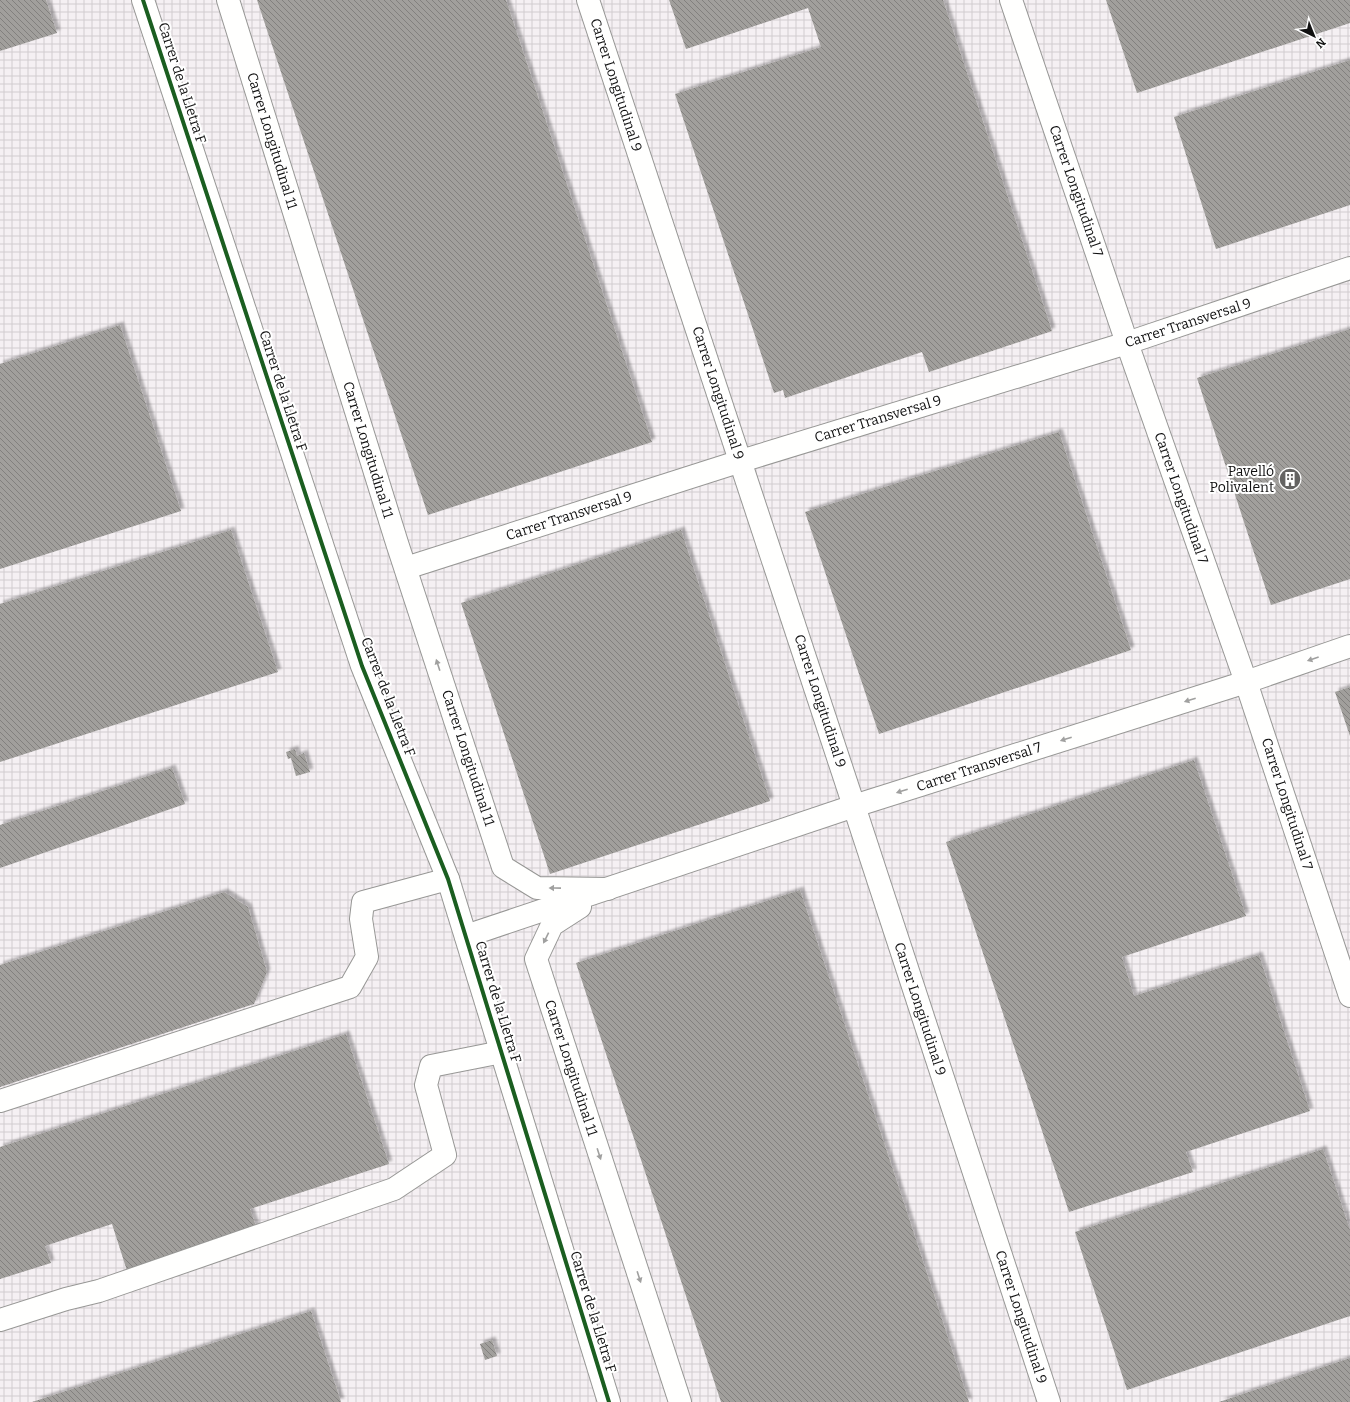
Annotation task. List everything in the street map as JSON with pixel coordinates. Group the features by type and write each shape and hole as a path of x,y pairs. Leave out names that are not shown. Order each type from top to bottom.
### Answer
{"street":[{"name":"Carrer de la Lletra F","path":"143,0 362,666 448,879 609,1402"},
{"name":"Carrer Longitudinal 11","path":"228,0 406,568 503,867 538,888 608,889"},
{"name":"Carrer Longitudinal 9","path":"588,0 1049,1402"},
{"name":"Carrer Longitudinal 7","path":"1010,0 1127,343 1246,682 1350,996"},
{"name":"Carrer Transversal 9","path":"406,568 740,461 1127,343 1350,268"},
{"name":"Carrer Transversal 7","path":"608,889 854,806 1246,682 1350,646"},
{"path":"0,1101 350,987 367,957 361,919 363,902 448,879"},
{"path":"466,936 608,889"},
{"name":"Carrer Longitudinal 11","path":"608,889 552,925 536,959 680,1402"},
{"path":"0,1320 66,1299 99,1291 394,1189 445,1154 426,1085 431,1066 502,1052"}],"shaded area":[{"path":"0,0 1350,0 1350,1402 0,1402"}],"building":[{"path":"0,0 46,0 57,33 0,51"},
{"path":"257,0 506,0 652,442 428,515"},
{"path":"669,0 943,0 1052,331 929,372 922,352 785,398 783,390 774,393 675,94 821,47 808,8 686,49"},
{"path":"1106,0 1350,0 1350,23 1137,93"},
{"path":"1350,60 1350,205 1216,249 1174,117"},
{"path":"120,325 181,511 0,569 0,364"},
{"name":"Pavelló Polivalent","path":"1350,329 1350,579 1271,605 1197,378"},
{"path":"1059,432 1131,650 879,734 805,512"},
{"path":"231,530 278,672 0,762 0,604"},
{"path":"681,530 770,801 550,874 461,603"},
{"path":"1350,687 1350,736 1335,692"},
{"path":"295,749 297,756 304,753 310,772 296,776 291,758 288,759 286,752"},
{"path":"1194,760 1246,916 1122,957 1134,996 1259,955 1310,1111 1186,1152 1193,1172 1069,1212 946,842"},
{"path":"172,768 185,804 0,868 0,825"},
{"path":"800,890 969,1402 721,1402 576,963"},
{"path":"224,892 248,907 267,972 254,1004 0,1087 0,965"},
{"path":"346,1034 389,1164 250,1209 259,1235 129,1277 112,1224 45,1246 51,1263 0,1279 0,1147"},
{"path":"1323,1149 1350,1230 1350,1316 1127,1390 1075,1232"},
{"path":"311,1311 341,1402 32,1402"},
{"path":"492,1340 497,1356 485,1360 480,1344"},
{"path":"1350,1358 1350,1402 1219,1402"}],"cycle path":[{"path":"143,0 362,666 448,879 609,1402"}],"place":[{"name":"Pavelló Polivalent","path":"1290,479"}]}
